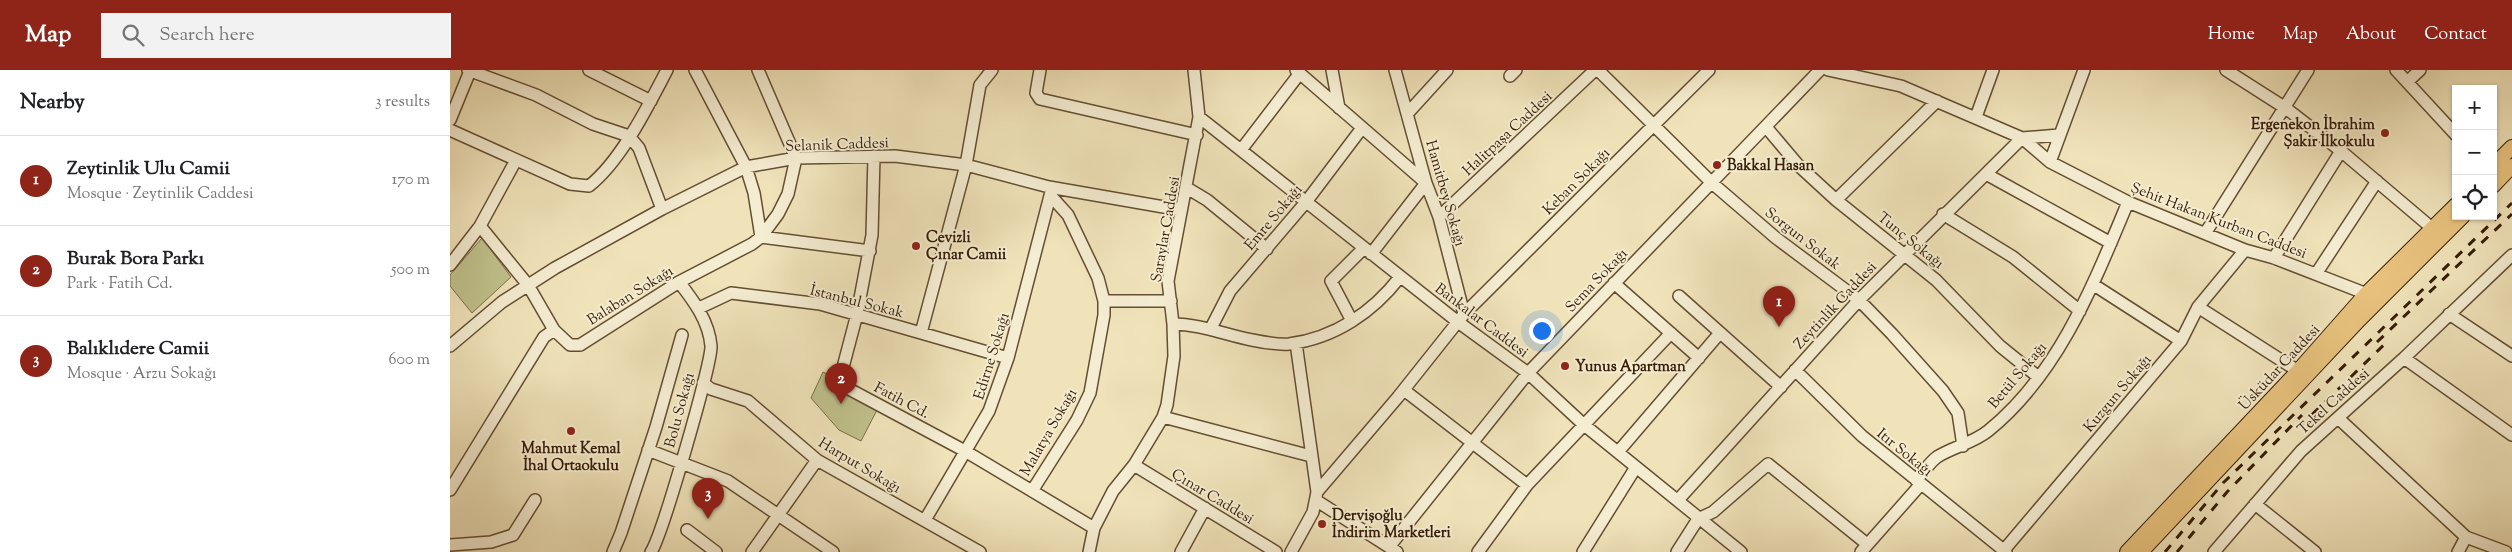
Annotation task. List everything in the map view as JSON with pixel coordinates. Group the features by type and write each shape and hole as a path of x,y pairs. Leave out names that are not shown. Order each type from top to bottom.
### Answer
{"main road":[{"path":"2497,162 2512,147"},
{"path":"2497,179 2512,166"},
{"name":"Üsküdar Caddesi","path":"2127,552 2298,371 2366,294 2452,209"},
{"name":"Üsküdar Caddesi","path":"2141,552 2380,299 2459,220"}],"street":[{"path":"589,70 651,101"},
{"path":"450,130 570,184 589,186 602,176 629,136 651,101 667,70"},
{"path":"695,70 746,167 754,193 761,236 870,251"},
{"path":"758,70 796,158"},
{"path":"921,333 966,165 980,85 992,70"},
{"path":"1040,70 1036,93 1040,99 1197,135"},
{"name":"Saraylar Caddesi","path":"1089,552 1094,528 1112,491 1134,465 1167,405 1174,356 1173,324 1168,281 1197,135 1199,117 1194,70"},
{"path":"1332,70 1339,108"},
{"name":"Hamitbey Sokağı","path":"1395,70 1426,183 1439,217 1461,318"},
{"path":"1408,114 1447,70"},
{"name":"Sorgun Sokak","path":"1596,70 1654,124 1712,183 1776,238 1859,300 1943,391 1958,413 1962,446"},
{"name":"Halitpaşa Caddesi","path":"1439,217 1596,70"},
{"name":"Keban Sokağı","path":"1291,552 1314,512 1317,497 1461,318 1709,70"},
{"name":"Sema Sokağı","path":"1393,550 1472,442 1528,373 1820,70"},
{"path":"1828,70 1901,86 2022,138 2060,135"},
{"path":"1976,117 1992,70"},
{"path":"2050,162 2084,70"},
{"path":"2226,70 2284,107 2341,151 2433,229"},
{"path":"2206,232 2308,70"},
{"path":"2396,70 2452,131"},
{"path":"2407,82 2420,70"},
{"path":"450,120 469,71 536,95 593,124 629,136 639,148 662,209"},
{"path":"1241,150 1298,72 1426,183 1368,251 1331,281 1352,321"},
{"path":"1836,200 1937,101"},
{"name":"Bankalar Caddesi","path":"1199,117 1400,277 1461,318 1528,373 1583,424 1741,552"},
{"name":"Tunç Sokağı","path":"1766,127 1799,166 1836,200 1906,254 1936,280 2000,346 2037,376"},
{"name":"Emre Sokağı","path":"1211,328 1230,292 1306,202 1362,128"},
{"name":"Şehit Hakan Kurban Caddesi","path":"2022,138 2050,162 2128,202 2206,232 2245,250 2274,258 2380,299"},
{"name":"Zeytinlik Caddesi","path":"1678,500 1859,300 1943,214 2022,138"},
{"path":"2274,258 2341,151"},
{"name":"Fatih Cd.","path":"874,156 870,251 857,314 842,371 845,384 849,390 965,451 1094,528"},
{"name":"Selanik Caddesi","path":"450,346 502,302 555,268 662,209 746,167 796,158 895,156 966,165 1051,191 1181,210"},
{"name":"Balaban Sokağı","path":"480,226 528,285 554,330 570,345 580,345 679,282 752,244 761,236 778,214 788,194 796,158"},
{"path":"450,265 480,226 516,160"},
{"path":"1986,174 2111,243"},
{"path":"2316,274 2377,181"},
{"path":"1187,188 1207,200 1267,249"},
{"name":"Malatya Sokağı","path":"1032,491 1076,420 1090,393 1104,315 1104,301 1098,278 1068,215 1051,191"},
{"name":"Edirne Sokağı","path":"924,520 990,411 1008,358 1051,191"},
{"name":"Betül Sokağı","path":"1864,548 1937,458 1987,431 2017,403 2051,361 2094,285 2128,202"},
{"path":"1943,214 2014,257 2080,311"},
{"name":"Tekel Caddesi","path":"2482,282 2501,256 2512,246"},
{"name":"Kuzgun Sokağı","path":"2005,551 2180,341 2198,307 2245,250"},
{"name":"Tekel Caddesi","path":"2214,552 2301,451 2404,358 2512,255"},
{"path":"1173,324 1211,328 1252,340 1287,345 1342,329 1385,296 1400,277"},
{"name":"Bolu Sokağı","path":"651,552 681,461 711,349 699,308 679,282"},
{"path":"1614,283 1699,358"},
{"path":"2094,285 2180,341"},
{"name":"İstanbul Sokak","path":"699,308 731,293 820,304 1008,358"},
{"path":"1679,296 1780,387"},
{"path":"1104,301 1171,301"},
{"path":"2198,307 2298,371"},
{"path":"2449,314 2512,356"},
{"path":"450,490 544,337 554,330"},
{"path":"1478,552 1527,485 1671,333"},
{"path":"1618,452 1719,334"},
{"path":"613,552 621,534 648,450 682,335"},
{"path":"1296,343 1317,497 1393,550"},
{"path":"2404,358 2512,435"},
{"name":"Itır Sokağı","path":"1795,370 1862,436 2005,551"},
{"name":"Harput Sokağı","path":"703,383 711,389 748,402 817,460 980,552"},
{"path":"1404,390 1527,485"},
{"path":"1162,417 1312,456"},
{"path":"2338,418 2466,537 2506,552"},
{"path":"648,450 681,461 728,481 833,552"},
{"path":"752,552 817,460"},
{"path":"1677,552 1698,519 1713,512 1768,464 1864,548"},
{"name":"Çınar Caddesi","path":"1134,465 1276,552"},
{"path":"1583,552 1636,467"},
{"path":"450,545 491,542 513,535 535,500"},
{"path":"2255,504 2315,552"},
{"path":"1181,552 1204,508"},
{"path":"687,530 716,552"},
{"path":"2458,552 2466,537"}],"green space":[{"path":"482,238 511,277 472,313 450,286 450,275"},
{"path":"823,372 838,380 844,392 877,410 861,441 839,430 811,398"}],"railway":[{"path":"2165,552 2223,483 2512,203"},
{"path":"2377,342 2512,214"},
{"path":"2299,427 2389,340"},
{"path":"2177,552 2227,492 2302,415"}],"place":[{"name":"Ergenekon İbrahim Şakir İlkokulu","path":"2385,133"},
{"name":"Bakkal Hasan","path":"1717,165"},
{"name":"Cevizli Çınar Camii","path":"916,246"},
{"name":"Zeytinlik Ulu Camii","path":"1779,327"},
{"name":"Yunus Apartman","path":"1565,366"},
{"name":"Burak Bora Parkı","path":"841,404"},
{"name":"Mahmut Kemal İhal Ortaokulu","path":"571,431"},
{"name":"Balıklıdere Camii","path":"708,519"},
{"name":"Dervişoğlu İndirim Marketleri","path":"1322,524"}]}
